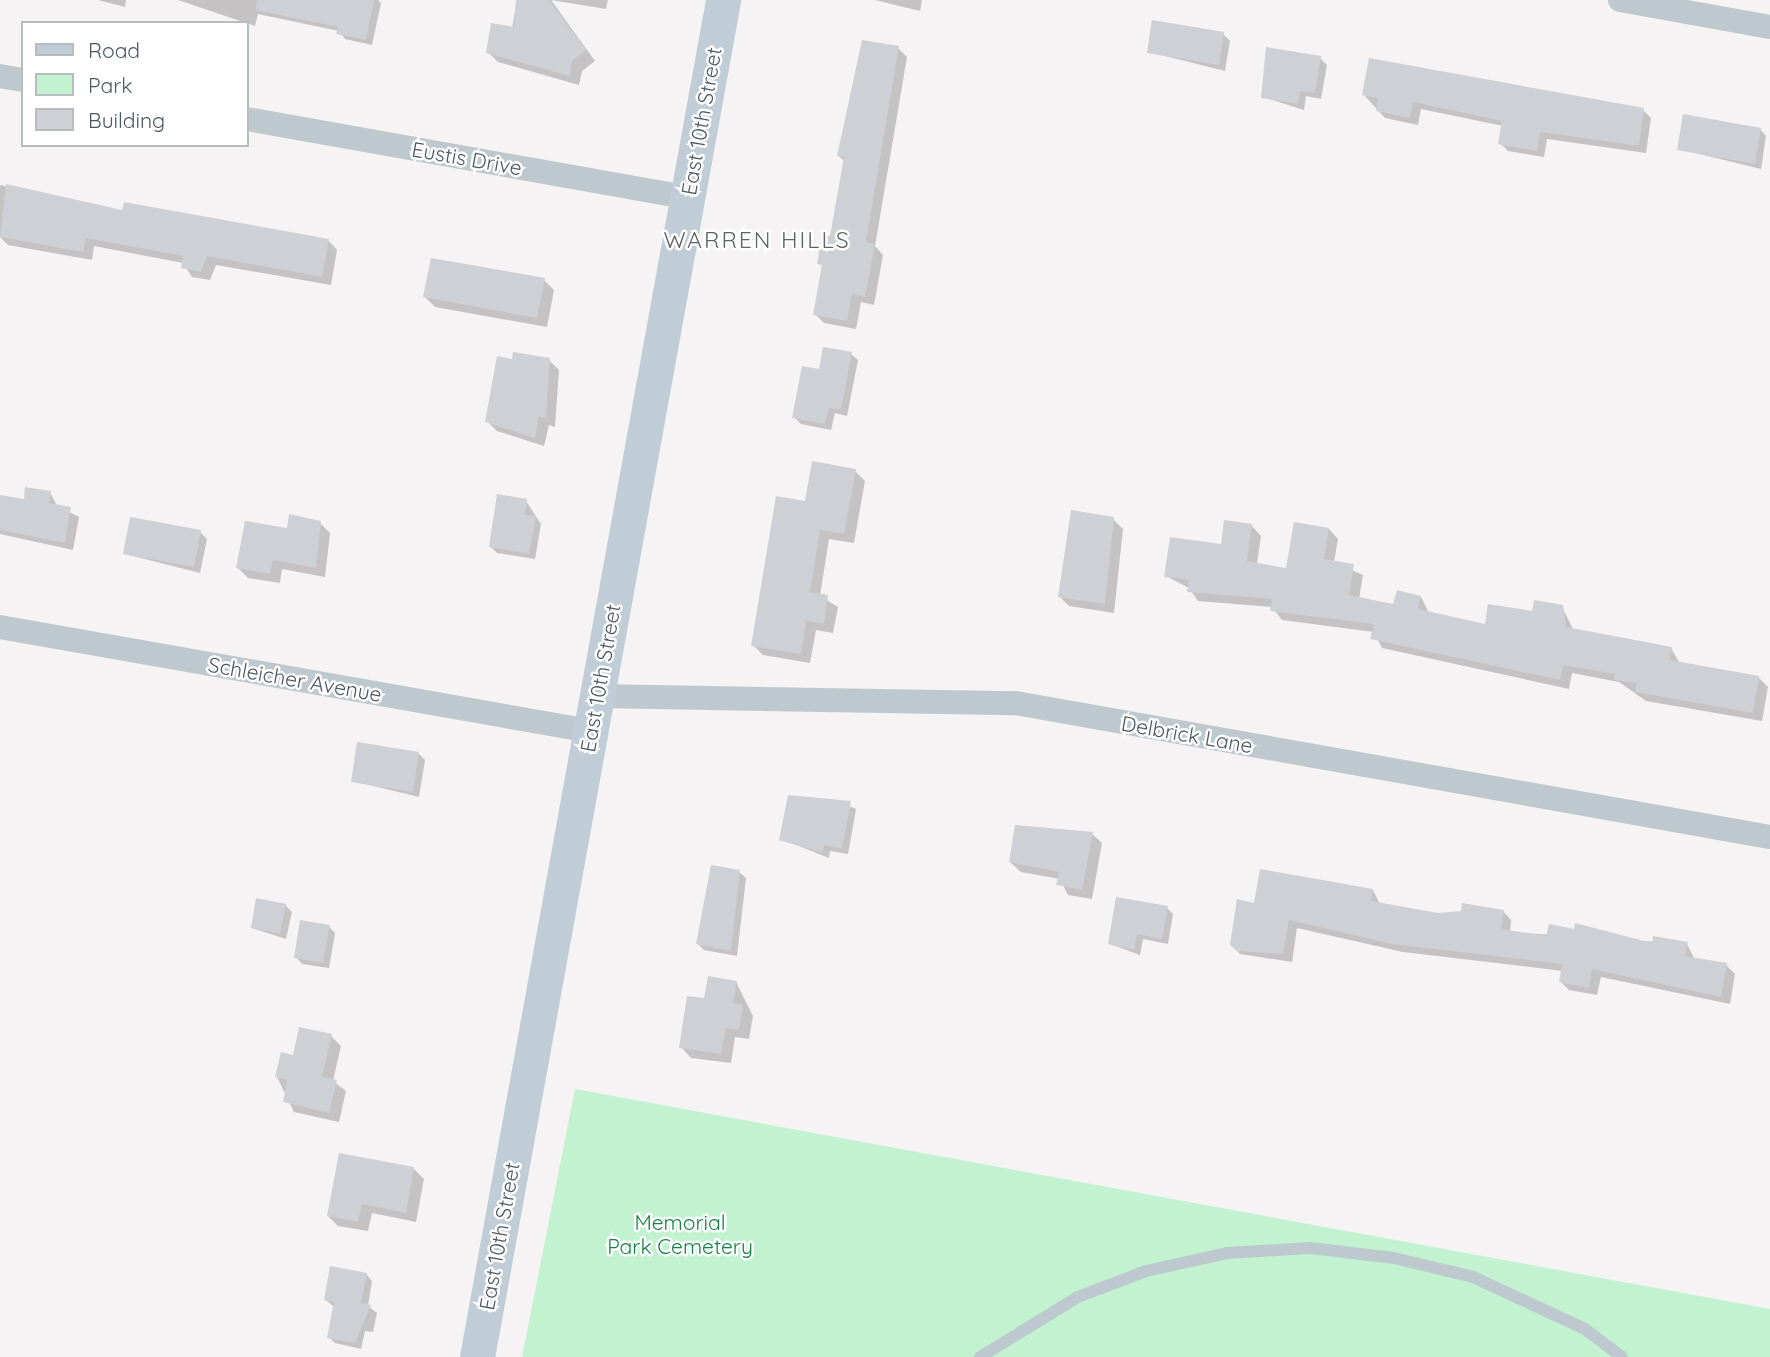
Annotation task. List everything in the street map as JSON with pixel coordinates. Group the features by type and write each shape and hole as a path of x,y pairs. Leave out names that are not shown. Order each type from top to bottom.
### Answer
{"main road":[{"name":"East 10th Street","path":"477,1357 723,0"}],"street":[{"path":"1620,0 1770,27"},
{"path":"0,76 21,80"},
{"name":"Eustis Drive","path":"248,119 687,197"},
{"name":"Schleicher Avenue","path":"0,627 590,731"},
{"name":"Delbrick Lane","path":"597,696 1016,703 1770,837"}],"lane":[{"path":"980,1357 1078,1297 1146,1271 1227,1253 1310,1248 1394,1258 1473,1278 1585,1329 1622,1357"}],"green space":[{"name":"Memorial Park Cemetery","path":"575,1089 1770,1309 1770,1357 522,1357"}],"building":[{"path":"257,0 374,0 366,40 336,34 338,27 256,10"},
{"path":"516,0 549,0 586,50 572,61 570,76 486,53 491,23 514,27"},
{"path":"1152,20 1224,32 1219,65 1147,53"},
{"path":"862,40 899,46 866,242 875,244 865,297 852,294 847,321 813,315 822,265 817,264 822,235 830,236 844,157 837,156"},
{"path":"1266,47 1321,56 1315,93 1300,91 1298,104 1261,98"},
{"path":"1369,58 1644,108 1639,146 1540,132 1537,151 1498,144 1502,121 1413,102 1410,118 1376,111 1378,98 1362,95"},
{"path":"1683,114 1761,128 1755,164 1677,150"},
{"path":"6,184 122,210 124,202 329,239 322,277 207,256 201,272 181,268 183,256 86,238 83,252 0,237"},
{"path":"431,258 545,278 537,318 423,297"},
{"path":"823,347 852,352 841,410 829,408 825,424 792,418 802,366 819,369"},
{"path":"513,352 550,358 546,418 539,416 535,438 485,422 497,356 512,359"},
{"path":"812,461 856,469 844,534 820,530 810,592 828,595 824,624 806,621 801,654 751,646 776,496 805,501"},
{"path":"25,487 51,491 49,503 71,507 65,543 0,530 0,495 24,499"},
{"path":"497,494 527,499 525,515 536,516 529,554 489,547"},
{"path":"1071,510 1114,517 1105,604 1058,597"},
{"path":"289,514 321,521 316,568 273,560 270,574 236,568 245,521 287,528"},
{"path":"130,517 201,530 194,567 123,554"},
{"path":"1224,520 1252,524 1247,561 1286,568 1294,522 1329,528 1324,559 1354,564 1349,595 1393,604 1397,590 1421,596 1418,609 1485,624 1488,604 1532,611 1534,600 1563,605 1566,627 1672,647 1670,660 1759,676 1753,713 1635,692 1637,683 1614,680 1615,674 1563,665 1560,680 1370,639 1374,624 1270,611 1272,599 1187,592 1189,580 1164,577 1170,537 1221,544"},
{"path":"357,742 419,752 413,792 351,782"},
{"path":"788,795 851,801 842,849 824,845 823,853 779,840"},
{"path":"1015,825 1093,832 1082,890 1056,885 1059,872 1009,862"},
{"path":"711,865 740,870 731,951 696,944"},
{"path":"1260,869 1373,889 1371,901 1438,913 1461,911 1462,903 1504,910 1501,929 1546,936 1549,924 1574,929 1575,923 1652,943 1653,936 1688,942 1685,956 1727,963 1721,997 1592,969 1589,988 1559,982 1562,964 1392,944 1289,920 1283,954 1237,951 1230,945 1237,899 1254,903"},
{"path":"1116,897 1168,906 1162,939 1137,934 1134,950 1108,944"},
{"path":"256,898 286,904 280,934 251,928"},
{"path":"300,920 330,925 323,963 294,958"},
{"path":"708,976 737,981 733,1003 743,1005 739,1030 726,1028 721,1054 679,1048 687,996 704,998"},
{"path":"299,1027 332,1034 322,1077 337,1080 329,1113 283,1102 287,1080 275,1077 281,1052 293,1055"},
{"path":"339,1153 414,1167 406,1213 362,1204 358,1222 327,1216"},
{"path":"330,1266 367,1273 361,1303 371,1305 355,1343 327,1338 334,1302 324,1300"}],"district":[{"name":"WARREN HILLS","path":"757,240"}]}
